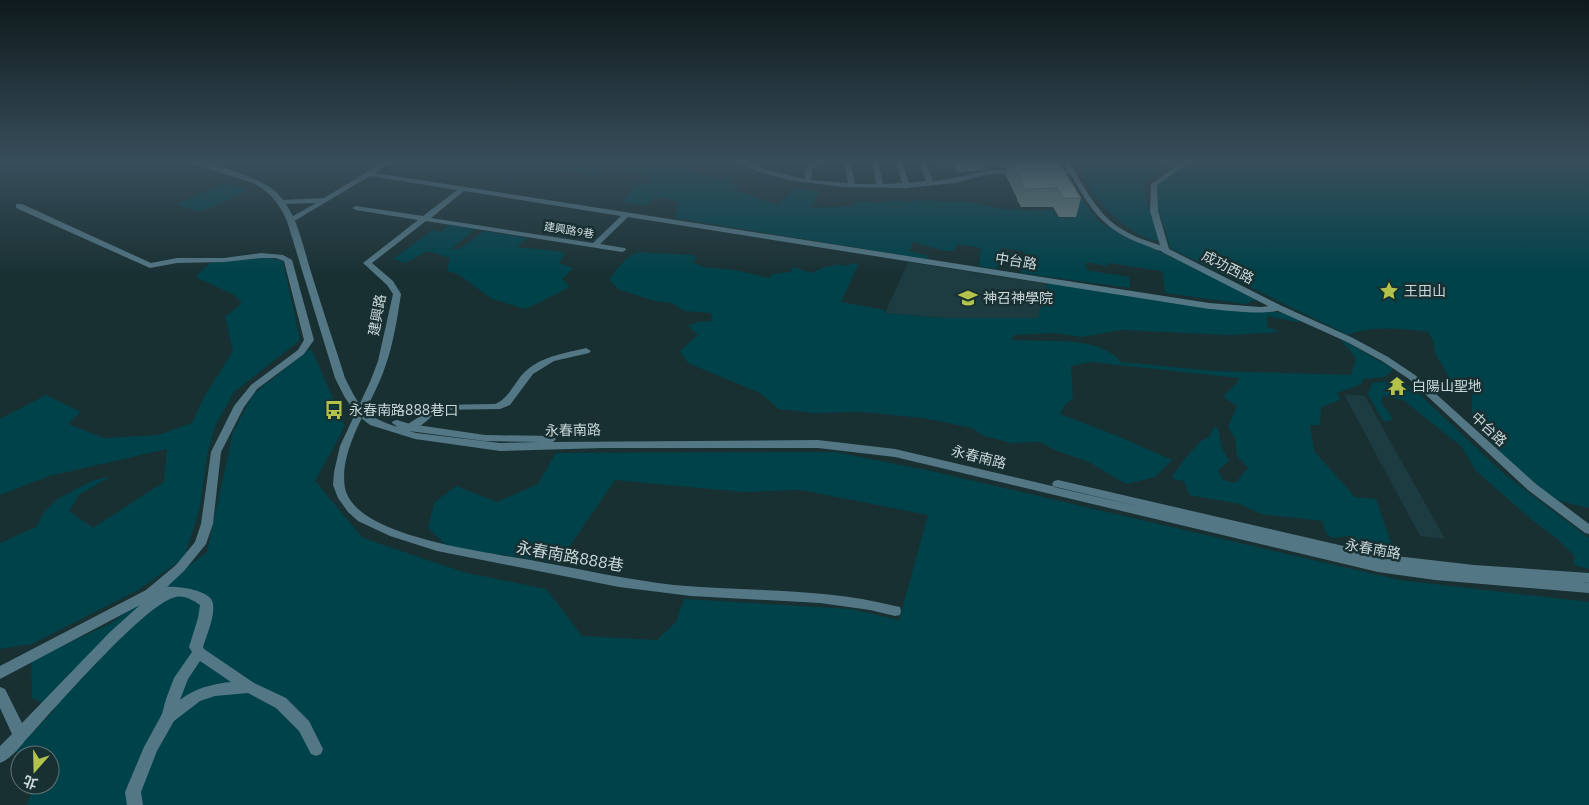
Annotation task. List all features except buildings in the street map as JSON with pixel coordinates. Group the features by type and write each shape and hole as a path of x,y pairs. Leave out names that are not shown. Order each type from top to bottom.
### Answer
{"street":[{"name":"永春南路","path":"279,199 291,221 340,378 348,396 360,412 374,424 415,436 500,447 818,442"},
{"name":"建興路","path":"360,412 376,381 397,294 390,283 367,263 450,199"},
{"name":"中台路","path":"523,199 1209,306 1260,310 1279,308 1306,318 1370,350 1412,377 1532,487 1589,530"},
{"name":"成功西路","path":"1089,199 1110,225 1165,250 1279,308"},
{"path":"1154,199 1154,211 1165,250"},
{"path":"282,202 327,200"},
{"path":"291,221 327,200"},
{"path":"0,673 150,594 180,568 200,544 207,524 216,452 239,406 254,387 307,345 309,340 288,260 278,256 242,257 226,260 162,262 150,266 19,206"},
{"name":"建興路9巷","path":"356,208 622,250"},
{"path":"594,246 626,215"},
{"path":"408,427 426,417 434,407 496,407 506,403 530,372 551,360 586,351"},
{"name":"永春南路","path":"360,412 408,427 485,438 818,442 896,450 1300,546 1378,567 1435,575 1589,588"},
{"name":"永春南路888巷","path":"360,412 339,467 339,487 347,505 357,515 374,525 426,543 506,561 624,582 690,591 801,597 870,604 895,611"},
{"name":"永春南路","path":"1300,546 1378,559 1474,570 1589,578"},
{"path":"150,594 174,591 196,594 207,602 206,618 196,647 199,654 249,687 281,703 304,726 316,749"},
{"path":"0,756 115,636 148,606 174,591"},
{"path":"135,805 133,792 151,746 169,716 172,701 186,668 199,654"},
{"path":"169,716 196,696 215,690 249,687"},
{"path":"0,693 20,736"}],"shaded area":[{"path":"189,199 230,199 199,212 176,204"},
{"path":"625,199 653,199 645,206 623,202"},
{"path":"668,199 760,199 778,205 784,199 816,199 811,208 854,206 856,201 881,203 881,201 910,202 911,200 971,202 1003,209 1021,209 1023,211 1053,210 1059,218 1076,217 1067,199 1082,200 1099,222 1257,299 1246,304 1165,293 1162,271 1109,263 1106,266 1086,262 1086,270 1129,277 1130,288 1021,273 1025,251 1001,248 997,269 979,266 981,248 958,244 954,251 945,251 913,242 909,251 929,256 926,259 675,218 677,207 680,203"},
{"path":"1098,199 1147,199 1149,210 1158,224 1158,241 1140,235 1105,207"},
{"path":"1153,199 1589,199 1589,508 1556,500 1500,454 1472,413 1472,395 1482,386 1451,381 1435,353 1433,341 1428,332 1377,329 1348,335 1170,248 1165,228"},
{"path":"449,225 475,229 451,249 459,249 484,231 527,238 517,247 565,253 559,263 573,268 562,279 570,287 526,309 492,299 458,274 447,271 450,258 428,251 405,263 393,259 433,230 442,232"},
{"path":"638,252 693,255 697,258 692,262 703,267 734,270 769,278 772,274 790,272 793,267 812,273 822,268 854,263 858,265 841,302 884,310 885,313 943,318 1038,318 1048,282 1211,307 1287,313 1304,321 1297,322 1267,316 1267,327 1280,332 1229,335 1121,330 1083,337 1055,333 1014,335 1011,340 1085,344 1111,353 1121,362 1215,371 1351,375 1356,358 1339,338 1392,368 1391,372 1384,377 1363,379 1361,384 1337,393 1340,400 1321,407 1320,425 1310,425 1314,451 1355,497 1376,499 1393,549 1378,550 1355,546 1348,536 1332,538 1326,533 1322,521 1261,514 1240,504 1189,495 1184,481 1172,479 1188,455 1201,441 1209,437 1214,427 1218,428 1222,448 1229,461 1218,470 1223,480 1235,483 1248,468 1237,456 1235,438 1228,427 1237,406 1226,399 1224,395 1237,383 1239,378 1090,362 1071,366 1073,398 1065,405 1060,414 1172,460 1155,477 1126,484 1089,462 1057,451 1040,442 1011,443 984,436 972,428 923,418 862,412 812,413 779,409 760,393 688,363 680,351 698,335 688,326 698,322 713,321 711,313 685,311 672,303 655,301 620,290 609,280 629,257"},
{"path":"268,257 283,261 300,340 234,392 215,426 207,456 200,507 184,558 138,590 32,644 0,649 0,543 36,527 44,512 59,498 92,481 111,476 79,495 69,511 93,528 164,482 167,449 49,476 0,495 0,419 46,395 81,412 68,424 104,438 158,435 192,423 204,397 233,351 225,317 242,303 233,294 195,277 210,263"},
{"name":"神召神學院","path":"908,262 1047,284 1038,318 943,318 885,313"},
{"path":"311,348 345,426 315,481 363,538 463,572 546,589 582,636 657,640 676,622 684,599 851,609 899,620 928,515 801,490 743,492 615,480 558,563 448,547 428,528 434,503 456,486 497,502 538,484 556,453 835,452 931,471 1399,580 1589,602 1589,805 26,805 31,795 60,795 60,745 21,745 55,709 32,698 31,660 110,624 207,552 233,432 253,394"},
{"path":"1392,381 1405,385 1417,392 1504,474 1589,538 1589,569 1574,565 1574,555 1476,471 1462,447 1403,400 1383,395 1381,402 1393,419 1384,422 1368,395 1372,383"},
{"path":"1344,394 1365,396 1445,539 1420,536"}],"place":[{"name":"王田山","path":"1389,291"},
{"name":"神召神學院","path":"968,298"},
{"name":"白陽山聖地","path":"1397,386"},
{"name":"永春南路888巷口","path":"334,410"}]}
